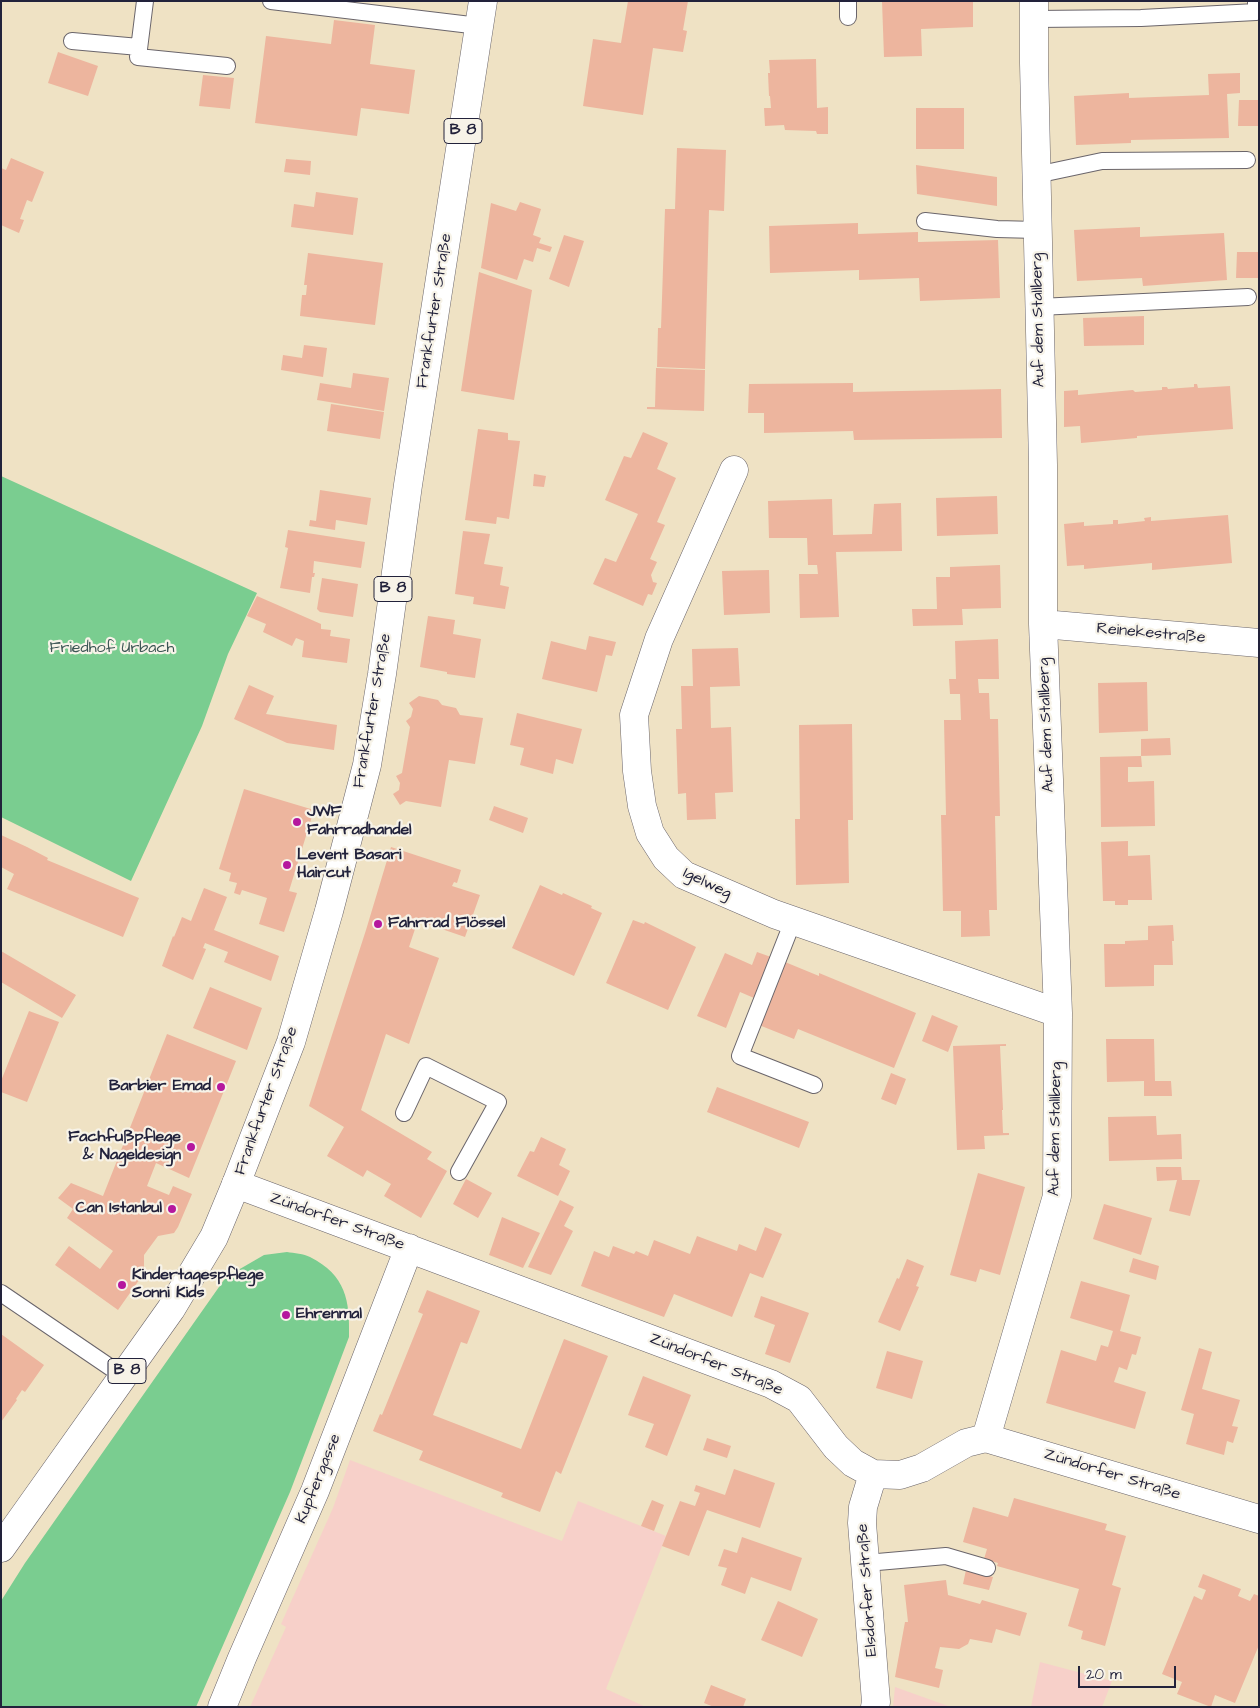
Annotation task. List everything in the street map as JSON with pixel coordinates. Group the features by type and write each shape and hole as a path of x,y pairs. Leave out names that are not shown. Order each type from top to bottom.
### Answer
{"street":[{"name":"Auf dem Stallberg","path":"986,1438 1057,1196 1058,1013 1043,624 1043,465 1034,10"},
{"name":"Frankfurter Straße","path":"1,1548 181,1294 214,1237 290,1042 329,911 366,765 382,674 408,485 481,14"},
{"name":"Igelweg","path":"734,470 659,639 634,715 642,806 650,833 666,858 684,875 793,921 1058,1013"},
{"name":"Reinekestraße","path":"1043,624 1259,643"},
{"name":"Zündorfer Straße","path":"236,1184 771,1384 799,1399 836,1447 853,1463 874,1474 900,1475 922,1468 966,1443 986,1438 1259,1519"},
{"name":"Kupfergasse","path":"222,1707 315,1491 409,1248"},
{"name":"Elsdorfer Straße","path":"874,1474 863,1508 862,1523 875,1707"}],"lane":[{"path":"145,1 138,57 228,66"},
{"path":"271,1 481,14"},
{"path":"1034,10 1141,18 1256,12 1256,1"},
{"path":"72,41 139,47"},
{"path":"1036,175 1102,161 1248,160"},
{"path":"924,221 997,229 1038,230"},
{"path":"1039,307 1248,297"},
{"path":"793,921 740,1056 814,1085"},
{"path":"404,1113 426,1066 498,1102 459,1172"},
{"path":"1,1293 123,1376"},
{"path":"866,1563 946,1556 987,1568"}],"shaded area":[{"path":"350,1460 562,1541 578,1501 666,1536 606,1689 646,1707 250,1707 286,1627 281,1624 333,1508"},
{"path":"1040,1662 1112,1681 1102,1707 1031,1707"},
{"path":"895,1687 951,1707 893,1707"}],"green space":[{"name":"Friedhof Urbach","path":"1,476 257,593 228,654 202,726 131,881 1,817"},
{"path":"287,1252 310,1257 322,1264 338,1281 347,1301 349,1337 290,1492 196,1707 1,1707 1,1601 25,1563 226,1277 264,1255"}],"building":[{"path":"628,1 688,1 683,30 687,31 683,52 653,48 643,115 583,106 593,39 621,43"},
{"path":"882,1 973,1 973,27 921,29 922,56 884,57"},
{"path":"334,20 375,25 370,64 415,70 409,114 361,108 357,136 255,123 266,36 331,44"},
{"path":"58,52 98,66 88,96 48,83"},
{"path":"816,59 817,108 828,107 828,134 817,134 816,131 785,130 784,125 765,126 764,108 771,108 768,73 770,73 769,60"},
{"path":"1240,73 1240,93 1227,94 1229,138 1131,140 1131,143 1076,145 1074,96 1129,93 1129,98 1209,95 1208,74"},
{"path":"203,75 234,78 230,109 199,106"},
{"path":"1239,100 1259,100 1259,126 1238,126"},
{"path":"916,108 964,108 964,149 916,149"},
{"path":"677,148 726,150 724,211 709,210 705,369 657,367 658,328 661,328 665,209 675,209"},
{"path":"11,158 44,172 32,202 27,200 20,219 24,220 19,233 1,225 1,168 6,170"},
{"path":"286,159 311,161 310,175 284,172"},
{"path":"916,165 997,177 997,206 917,194"},
{"path":"316,192 358,198 353,235 291,227 294,204 314,207"},
{"path":"520,202 541,209 533,235 541,238 539,243 552,247 550,252 537,248 533,262 524,259 517,280 481,268 491,203 516,211"},
{"path":"858,223 858,234 918,232 918,242 998,240 1000,298 920,301 919,278 859,280 859,270 770,273 769,226"},
{"path":"1140,227 1140,237 1224,233 1227,280 1143,286 1142,278 1077,281 1074,230"},
{"path":"564,235 584,241 569,287 549,279"},
{"path":"1237,252 1259,252 1259,278 1236,278"},
{"path":"308,253 383,263 375,325 300,316 302,295 306,295 307,285 304,285"},
{"path":"479,272 532,290 514,400 461,391"},
{"path":"1144,316 1144,345 1084,346 1083,318"},
{"path":"304,345 327,348 323,377 281,370 283,355 302,358"},
{"path":"656,368 705,370 704,411 647,409 647,407 655,407"},
{"path":"353,373 389,378 384,411 317,400 320,383 351,388"},
{"path":"853,383 853,392 1001,389 1002,438 854,440 853,431 764,433 764,413 748,413 749,384"},
{"path":"1194,384 1197,384 1198,388 1230,386 1233,429 1137,436 1137,438 1081,443 1080,426 1064,427 1064,391 1078,390 1078,395 1133,390 1135,392 1162,390 1162,387 1167,387 1168,389 1194,387"},
{"path":"331,404 384,412 380,439 327,431"},
{"path":"478,429 508,433 508,440 520,441 509,519 497,517 496,524 465,520"},
{"path":"643,432 668,443 657,469 676,478 657,522 665,525 650,559 657,562 651,575 653,582 657,583 652,595 648,594 643,606 593,584 605,558 616,562 638,514 605,500 624,456 631,458"},
{"path":"534,474 546,476 544,487 533,486"},
{"path":"320,490 371,498 367,525 336,520 335,530 309,526 310,520 316,521"},
{"path":"997,496 998,534 937,536 936,498"},
{"path":"832,499 833,535 872,534 874,504 901,503 902,551 836,552 839,617 800,618 799,574 818,574 817,565 808,565 807,538 769,538 768,501"},
{"path":"1228,515 1232,563 1152,570 1152,563 1084,569 1084,565 1067,566 1064,524 1084,522 1084,526 1113,524 1113,520 1118,520 1118,524 1145,521 1144,518 1151,517 1151,521"},
{"path":"288,530 365,542 361,568 314,561 313,573 315,573 314,577 312,577 310,593 280,588 288,548 285,547"},
{"path":"463,531 490,534 484,564 503,567 500,585 509,587 505,609 473,604 474,597 455,594"},
{"path":"1000,565 1001,608 962,609 963,625 913,626 912,609 937,609 936,577 950,577 950,567"},
{"path":"769,570 770,613 724,615 722,571"},
{"path":"322,578 358,584 353,617 320,612 317,609"},
{"path":"257,596 321,624 321,629 331,630 330,636 350,639 347,663 302,657 304,641 296,638 292,646 263,632 266,624 247,616"},
{"path":"428,616 455,620 453,634 481,639 475,678 447,674 447,672 420,667"},
{"path":"589,636 616,642 612,656 606,655 597,692 542,679 551,641 586,650"},
{"path":"998,639 999,679 978,679 979,693 989,693 990,719 998,719 1000,816 995,816 997,910 989,910 990,936 961,937 961,911 943,911 941,815 946,815 944,720 961,720 960,694 950,694 949,679 956,679 955,641"},
{"path":"738,648 740,686 710,687 711,728 731,727 733,792 715,793 716,819 687,820 686,793 678,794 676,729 682,729 681,686 693,686 692,649"},
{"path":"1147,682 1148,731 1099,733 1098,683"},
{"path":"249,685 274,696 266,714 337,725 334,750 287,743 234,719"},
{"path":"419,696 438,700 442,705 456,708 460,715 483,718 475,764 449,760 441,807 406,801 400,805 393,794 399,790 400,783 396,776 402,773 410,727 406,721 411,717 413,709 409,703"},
{"path":"517,713 582,729 573,764 556,759 553,774 520,765 524,748 510,745"},
{"path":"852,724 853,820 848,820 849,883 796,885 795,819 800,819 799,725"},
{"path":"1170,738 1171,755 1141,756 1141,739"},
{"path":"1141,756 1142,767 1128,767 1128,782 1154,781 1155,826 1101,827 1100,757"},
{"path":"244,789 314,810 289,891 297,893 284,932 259,924 267,898 242,890 240,895 234,893 237,883 229,881 231,873 219,869"},
{"path":"494,806 528,818 523,833 489,820"},
{"path":"1,835 48,858 47,860 139,898 123,937 7,889 14,874 1,867"},
{"path":"1128,841 1128,856 1150,855 1152,900 1128,900 1128,905 1115,905 1115,901 1103,901 1101,842"},
{"path":"391,847 461,870 457,883 454,882 452,886 480,895 465,937 404,916 402,921 416,926 409,947 439,958 409,1044 386,1034 361,1110 432,1152 427,1159 447,1171 421,1218 384,1196 391,1184 367,1170 363,1177 327,1156 344,1127 309,1106"},
{"path":"540,885 592,906 591,908 602,913 574,976 512,948"},
{"path":"204,888 227,897 214,930 279,956 271,981 224,962 228,952 205,943 203,948 206,949 193,980 162,966 182,917 191,921"},
{"path":"633,920 644,924 645,922 696,947 668,1010 606,983"},
{"path":"1173,925 1173,965 1154,965 1154,986 1105,987 1104,944 1125,944 1125,941 1148,940 1148,926"},
{"path":"1,951 76,995 62,1018 1,982"},
{"path":"757,952 771,957 754,998 740,992 726,1028 697,1016 725,953 752,965"},
{"path":"785,962 819,976 819,973 916,1013 894,1068 798,1029 794,1039 759,1025"},
{"path":"210,987 262,1008 247,1050 193,1028"},
{"path":"29,1011 59,1022 27,1102 1,1092 1,1081"},
{"path":"932,1015 958,1026 948,1052 922,1041"},
{"path":"167,1034 236,1061 189,1178 156,1163 147,1186 169,1195 173,1186 192,1194 174,1233 158,1236 144,1255 144,1273 118,1310 55,1265 69,1246 100,1269 113,1251 67,1218 73,1209 58,1198 71,1183 103,1196"},
{"path":"1106,1039 1154,1039 1155,1081 1171,1081 1172,1096 1144,1096 1144,1081 1107,1082"},
{"path":"1006,1044 1006,1046 1000,1046 1002,1110 1003,1133 1009,1133 1009,1135 984,1136 985,1149 957,1150 953,1046"},
{"path":"891,1073 906,1079 896,1105 881,1099"},
{"path":"717,1087 809,1122 799,1148 707,1112"},
{"path":"1156,1116 1157,1135 1181,1134 1182,1159 1109,1161 1108,1117"},
{"path":"541,1137 566,1149 559,1165 570,1171 558,1196 517,1176 530,1151 534,1152"},
{"path":"1156,1167 1181,1167 1182,1180 1200,1180 1190,1216 1169,1211 1177,1180 1157,1181"},
{"path":"978,1173 1025,1187 1000,1275 980,1269 976,1282 950,1275"},
{"path":"466,1179 492,1193 478,1218 453,1204"},
{"path":"560,1200 574,1207 564,1226 573,1231 551,1275 528,1267"},
{"path":"1104,1204 1152,1218 1141,1255 1093,1239"},
{"path":"502,1217 540,1233 523,1268 489,1255"},
{"path":"765,1227 782,1234 763,1278 750,1273 732,1317 674,1294 664,1317 581,1286 594,1251 609,1257 613,1246 634,1254 636,1251 648,1256 654,1240 690,1254 697,1236 737,1251 739,1244 756,1251"},
{"path":"1133,1258 1159,1266 1156,1280 1129,1272"},
{"path":"907,1259 924,1266 916,1286 919,1287 900,1331 878,1322"},
{"path":"1081,1281 1130,1295 1120,1331 1141,1337 1136,1355 1132,1354 1127,1370 1119,1367 1114,1382 1146,1392 1135,1429 1046,1403 1061,1350 1096,1361 1101,1345 1108,1347 1113,1331 1070,1318"},
{"path":"427,1290 480,1311 467,1344 461,1342 433,1415 521,1449 564,1339 608,1356 561,1474 556,1471 540,1512 501,1497 503,1493 419,1460 423,1451 373,1431 380,1414 382,1415 423,1314 418,1312"},
{"path":"761,1296 809,1313 790,1363 765,1354 775,1325 754,1317"},
{"path":"1,1334 44,1365 25,1392 22,1390 1,1422"},
{"path":"1199,1348 1212,1352 1202,1389 1240,1400 1232,1426 1238,1427 1233,1443 1227,1441 1224,1455 1186,1444 1194,1414 1181,1410"},
{"path":"887,1351 923,1361 912,1399 876,1388"},
{"path":"643,1376 691,1395 667,1456 645,1447 654,1424 628,1415"},
{"path":"707,1438 731,1446 727,1458 703,1450"},
{"path":"734,1469 775,1483 760,1528 707,1510 689,1556 662,1546 680,1501 695,1506 700,1493 694,1491 696,1485 725,1495"},
{"path":"1014,1498 1107,1524 1105,1530 1126,1536 1112,1585 1121,1588 1105,1646 1081,1639 1083,1631 1068,1626 1079,1589 997,1566 998,1563 984,1559 987,1549 963,1542 973,1507 1008,1517"},
{"path":"652,1500 664,1505 654,1531 641,1526"},
{"path":"742,1537 802,1558 791,1591 751,1577 745,1594 721,1585 727,1568 718,1566 724,1549 737,1553"},
{"path":"966,1570 993,1577 989,1590 963,1584"},
{"path":"1203,1574 1241,1589 1238,1596 1250,1601 1254,1594 1259,1596 1259,1645 1235,1703 1215,1695 1211,1707 1177,1694 1182,1682 1162,1674 1194,1596 1202,1600 1206,1590 1198,1587"},
{"path":"946,1580 948,1595 980,1604 982,1600 1027,1613 1020,1636 996,1629 992,1643 970,1639 968,1644 959,1649 940,1647 935,1668 943,1670 939,1688 895,1677 905,1622 908,1622 904,1585"},
{"path":"778,1601 818,1619 802,1657 761,1640"},
{"path":"711,1685 746,1699 743,1707 714,1707 704,1703"}],"place":[{"name":"JWF Fahrradhandel","path":"297,822"},
{"name":"Levent Basari Haircut","path":"287,865"},
{"name":"Fahrrad Flössel","path":"378,924"},
{"name":"Barbier Emad","path":"221,1087"},
{"name":"Fachfußpflege & Nageldesign","path":"191,1147"},
{"name":"Can Istanbul","path":"172,1209"},
{"name":"Kindertagespflege Sonni Kids","path":"122,1285"},
{"name":"Ehrenmal","path":"286,1315"}]}
